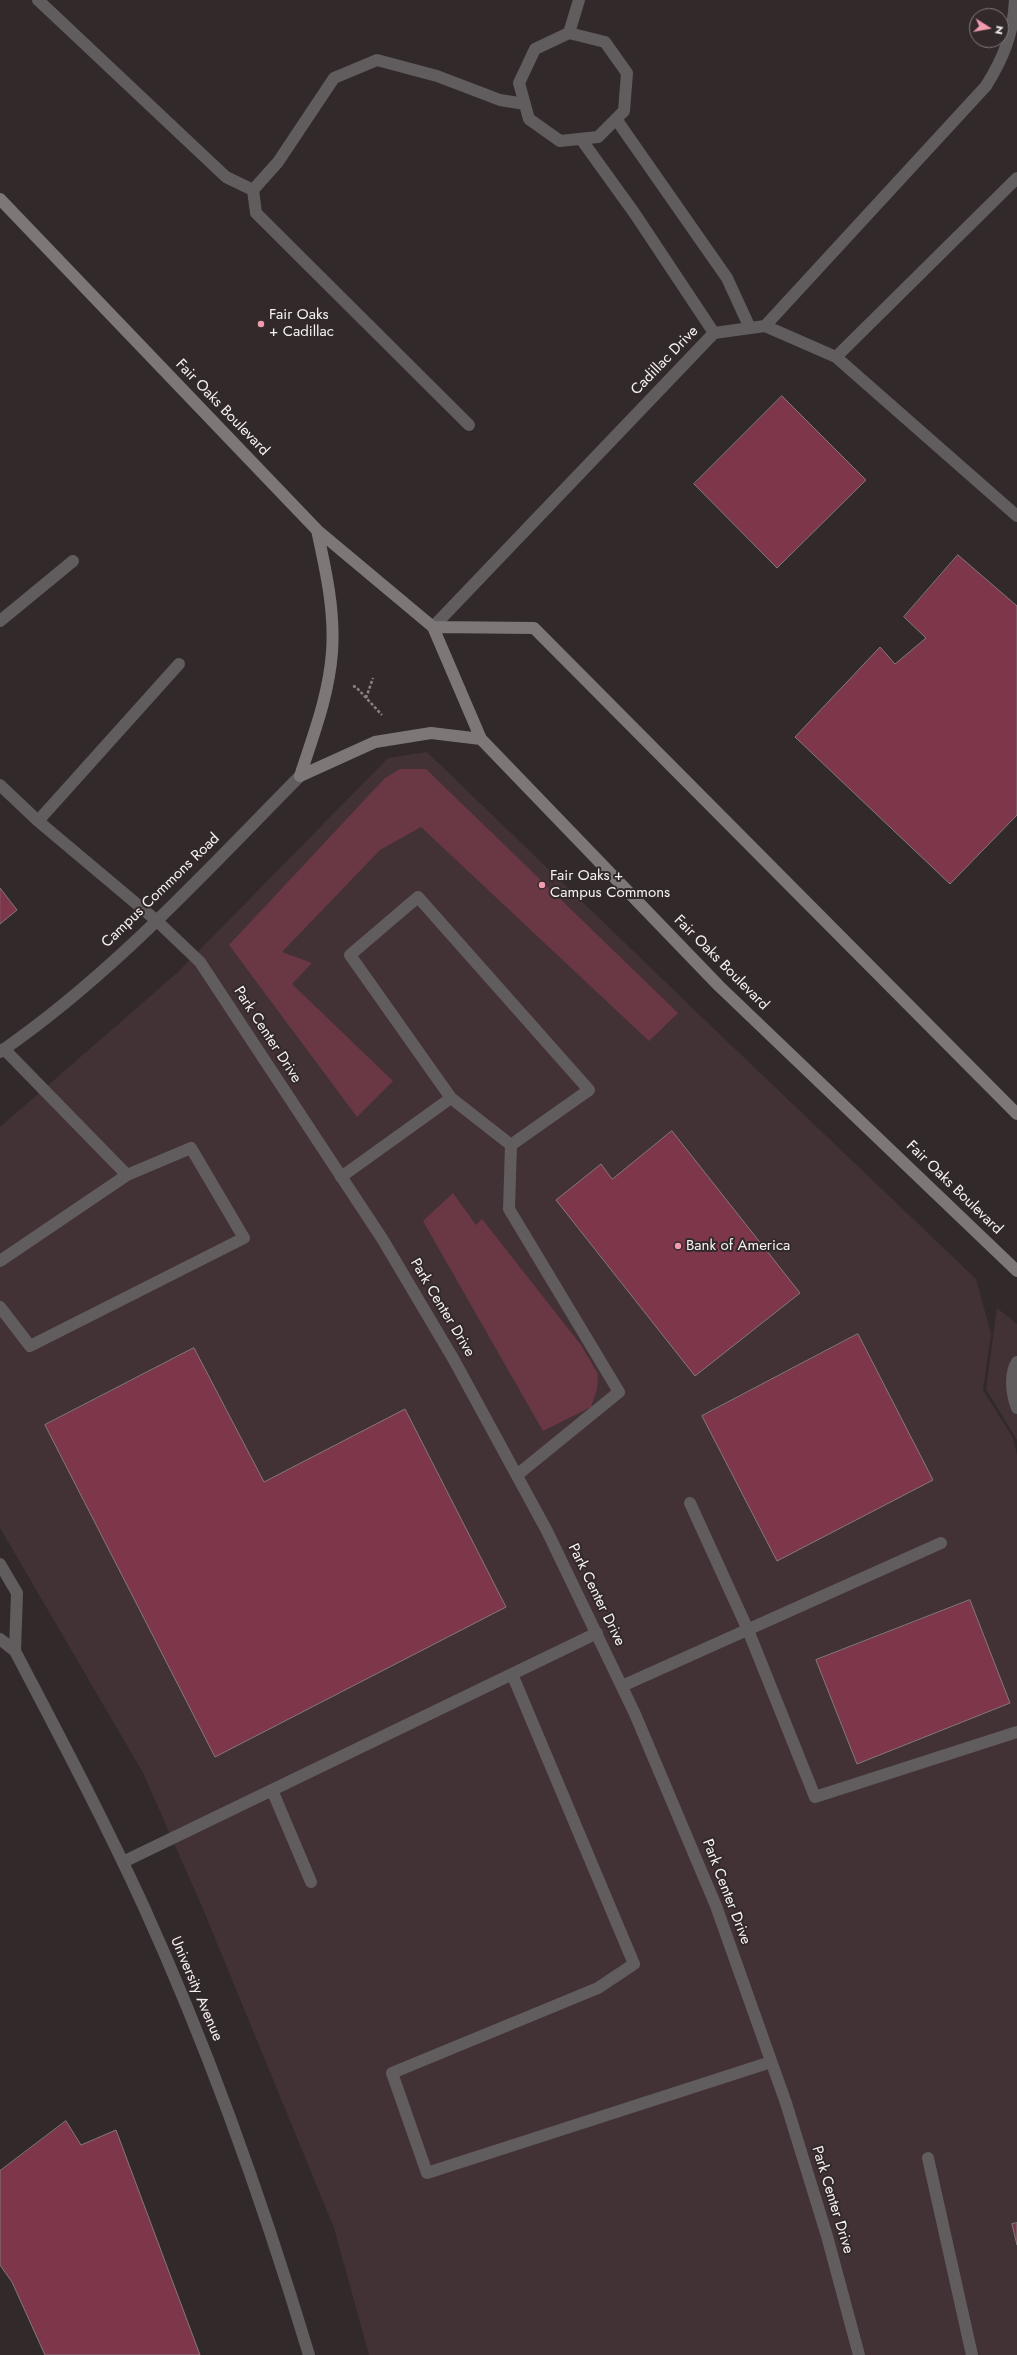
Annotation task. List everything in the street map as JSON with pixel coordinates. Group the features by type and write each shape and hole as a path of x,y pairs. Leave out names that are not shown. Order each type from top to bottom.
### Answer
{"main road":[{"name":"Fair Oaks Boulevard","path":"0,199 318,530 433,627 481,739 719,986 1017,1271"},
{"path":"300,776 321,712 332,652 330,592 318,530"},
{"path":"433,627 534,628 1017,1114"},
{"path":"300,776 375,742 431,733 481,739"}],"street":[{"path":"38,0 226,177 253,190"},
{"path":"569,33 578,0"},
{"path":"1016,0 1014,24 1002,59 986,86 765,326 836,357 1017,516"},
{"path":"569,33 605,42 627,73 624,111 598,137 560,141 529,119 519,83 535,49 569,33"},
{"path":"468,425 256,213 253,190 278,162 334,78 377,60 437,76 500,100 525,104"},
{"path":"616,119 727,278 750,328"},
{"path":"581,139 635,214 714,333"},
{"path":"836,357 1017,178"},
{"name":"Cadillac Drive","path":"433,627 714,333 765,326"},
{"path":"0,621 73,561"},
{"path":"38,821 179,664"},
{"name":"Campus Commons Road","path":"2,1050 77,991 157,921 300,776"},
{"name":"Park Center Drive","path":"0,785 38,821 157,921 200,962 383,1240 450,1354 547,1531 622,1686 716,1906 771,2062 828,2236 859,2355"},
{"path":"418,897 589,1090 511,1145 450,1098 350,955 418,897"},
{"path":"2,1050 127,1175"},
{"path":"341,1177 450,1098"},
{"path":"511,1145 509,1209 619,1392 516,1475"},
{"path":"0,1260 127,1175 190,1148 244,1238 30,1346 0,1307"},
{"path":"1017,1362 1014,1366 1012,1395 1017,1408"},
{"path":"690,1502 748,1630 815,1797 1017,1732"},
{"path":"622,1686 941,1543"},
{"name":"University Avenue","path":"0,1564 17,1593 15,1651"},
{"path":"123,1862 597,1633"},
{"name":"University Avenue","path":"0,1639 15,1651 92,1796 123,1862 214,2074 276,2246 309,2355"},
{"path":"512,1674 634,1964 598,1988 392,2074 428,2173 771,2062"},
{"path":"272,1790 311,1882"},
{"path":"928,2158 972,2355"}],"path":[{"path":"366,698 373,678"},
{"path":"351,686 356,687 385,718"}],"shaded area":[{"path":"427,752 976,1279 991,1334 983,1390 1013,1438 1017,1455 1017,2355 369,2355 334,2228 203,1909 143,1773 0,1528 0,1127 178,972 388,758"},
{"path":"400,769 426,769 678,1013 649,1041 421,827 380,850 282,952 312,963 292,984 393,1081 357,1117 229,945 385,778"},
{"path":"453,1193 476,1225 482,1219 581,1345 598,1374 597,1389 591,1407 543,1431 423,1221"},
{"path":"997,1308 1017,1324 1017,1440 986,1389"}],"building":[{"path":"782,396 866,480 777,568 694,484"},
{"path":"958,555 1017,606 1017,815 950,884 795,737 880,647 895,664 926,638 904,617"},
{"path":"0,888 17,910 0,924"},
{"name":"Bank of America","path":"672,1131 800,1293 695,1376 556,1200 601,1164 612,1179"},
{"path":"858,1334 933,1480 777,1561 702,1416"},
{"path":"194,1348 264,1482 405,1409 506,1607 215,1757 45,1425"},
{"path":"970,1600 1010,1703 857,1764 816,1660"},
{"path":"66,2121 81,2145 116,2130 200,2355 45,2355 12,2282 0,2265 0,2171"},
{"path":"1017,2223 1017,2245 1012,2224"}],"place":[{"name":"Fair Oaks + Cadillac","path":"261,324"},
{"name":"Fair Oaks + Campus Commons","path":"542,885"},
{"name":"Bank of America","path":"678,1246"}]}
